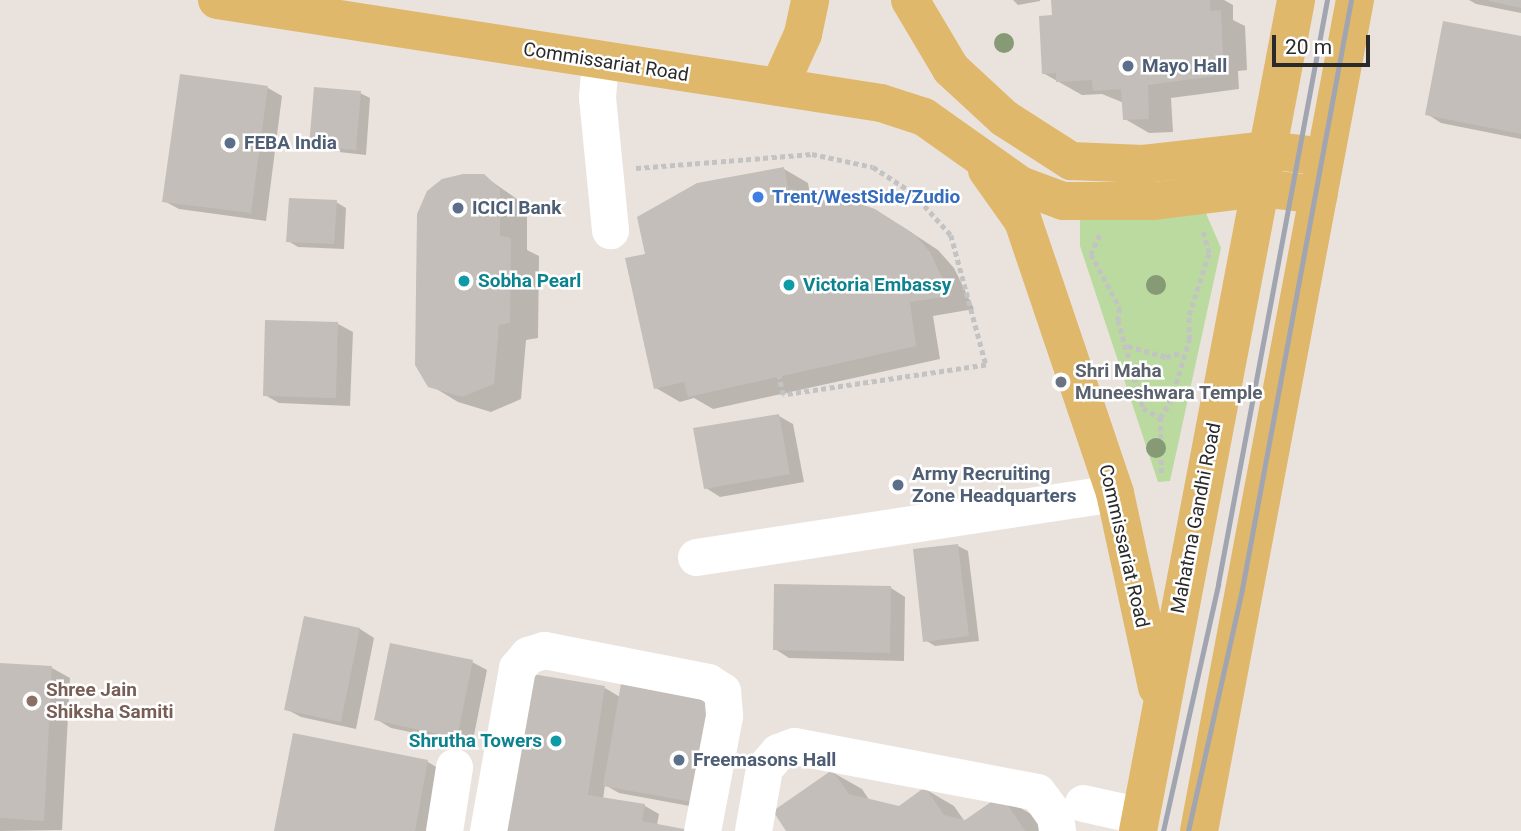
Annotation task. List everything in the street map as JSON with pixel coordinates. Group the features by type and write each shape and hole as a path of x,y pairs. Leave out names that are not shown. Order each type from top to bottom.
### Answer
{"main road":[{"name":"Commissariat Road","path":"217,0 600,62 881,103 925,117 981,161 1020,185 1063,201 1154,201 1260,188 1319,195"},
{"path":"779,87 803,34 810,0"},
{"path":"910,0 951,69 1004,118 1070,161 1143,164 1268,150 1325,157"},
{"name":"Mahatma Gandhi Road","path":"1139,823 1296,0"},
{"path":"1199,831 1355,0"},
{"name":"Commissariat Road","path":"981,161 1023,221 1115,493 1161,703"}],"lane":[{"path":"600,62 597,97 610,230"},
{"path":"696,557 1115,493"},
{"path":"488,831 517,668 528,655 544,650 708,682 722,691 724,716 702,831"},
{"path":"753,831 764,768 778,752 794,746 1037,792 1055,816 1057,831"},
{"path":"444,831 454,767"},
{"path":"1083,803 1139,823"}],"path":[{"path":"604,170 812,154 873,167 913,192 951,234 986,365 783,395 779,376"},
{"path":"1105,223 1091,254 1120,308 1118,320 1128,346 1143,408 1160,418"},
{"path":"1161,473 1160,418 1171,400 1183,351 1189,340 1189,315 1209,253 1200,224"},
{"path":"1128,346 1166,357 1183,351"}],"green space":[{"path":"1205,211 1221,248 1170,481 1158,482 1080,246 1080,216"}],"building":[{"name":"Mayo Hall","path":"1051,0 1210,0 1210,11 1221,10 1223,58 1214,58 1215,76 1148,85 1149,119 1123,120 1121,89 1093,91 1092,80 1056,82 1056,73 1042,74 1039,16 1052,15"},
{"path":"1489,0 1521,0 1521,8 1489,1"},
{"path":"1443,21 1521,36 1521,134 1425,115"},
{"path":"180,74 268,86 251,213 162,202"},
{"path":"314,87 361,91 356,150 309,146"},
{"name":"Victoria Embassy","path":"784,167 791,204 812,199 855,202 875,209 914,234 930,252 951,296 910,302 916,346 688,397 684,382 654,389 625,258 645,254 637,217 697,183"},
{"name":"Sobha Pearl","path":"463,174 484,174 500,189 500,236 511,238 510,323 499,325 494,384 462,397 428,387 415,365 417,214 427,191 442,179"},
{"path":"289,198 337,200 334,244 286,242"},
{"path":"265,320 338,322 336,398 263,396"},
{"path":"779,414 790,474 704,489 693,428"},
{"path":"958,544 969,636 923,642 913,549"},
{"path":"774,584 891,586 890,653 773,650"},
{"path":"304,616 360,628 341,722 284,710"},
{"path":"390,643 473,660 457,738 374,720"},
{"path":"0,663 52,666 44,821 0,818"},
{"name":"Shrutha Towers","path":"526,673 605,686 588,795 645,804 642,821 694,831 500,831"},
{"path":"622,678 722,696 703,804 603,786"},
{"path":"293,733 428,760 415,831 274,831"},
{"path":"832,770 849,794 899,806 925,787 944,815 965,820 1001,795 1025,831 786,831 773,811"}],"railway":[{"path":"1163,831 1218,584 1327,0"},
{"path":"1188,831 1242,589 1351,0"}],"place":[{"name":"Mayo Hall","path":"1128,66"},
{"name":"FEBA India","path":"230,143"},
{"name":"Trent/WestSide/Zudio","path":"758,197"},
{"name":"ICICI Bank","path":"458,208"},
{"name":"Sobha Pearl","path":"464,281"},
{"name":"Victoria Embassy","path":"789,285"},
{"name":"Shri Maha Muneeshwara Temple","path":"1061,382"},
{"name":"Army Recruiting Zone Headquarters","path":"898,485"},
{"name":"Shree Jain Shiksha Samiti","path":"32,701"},
{"name":"Shrutha Towers","path":"556,741"},
{"name":"Freemasons Hall","path":"679,760"}]}
